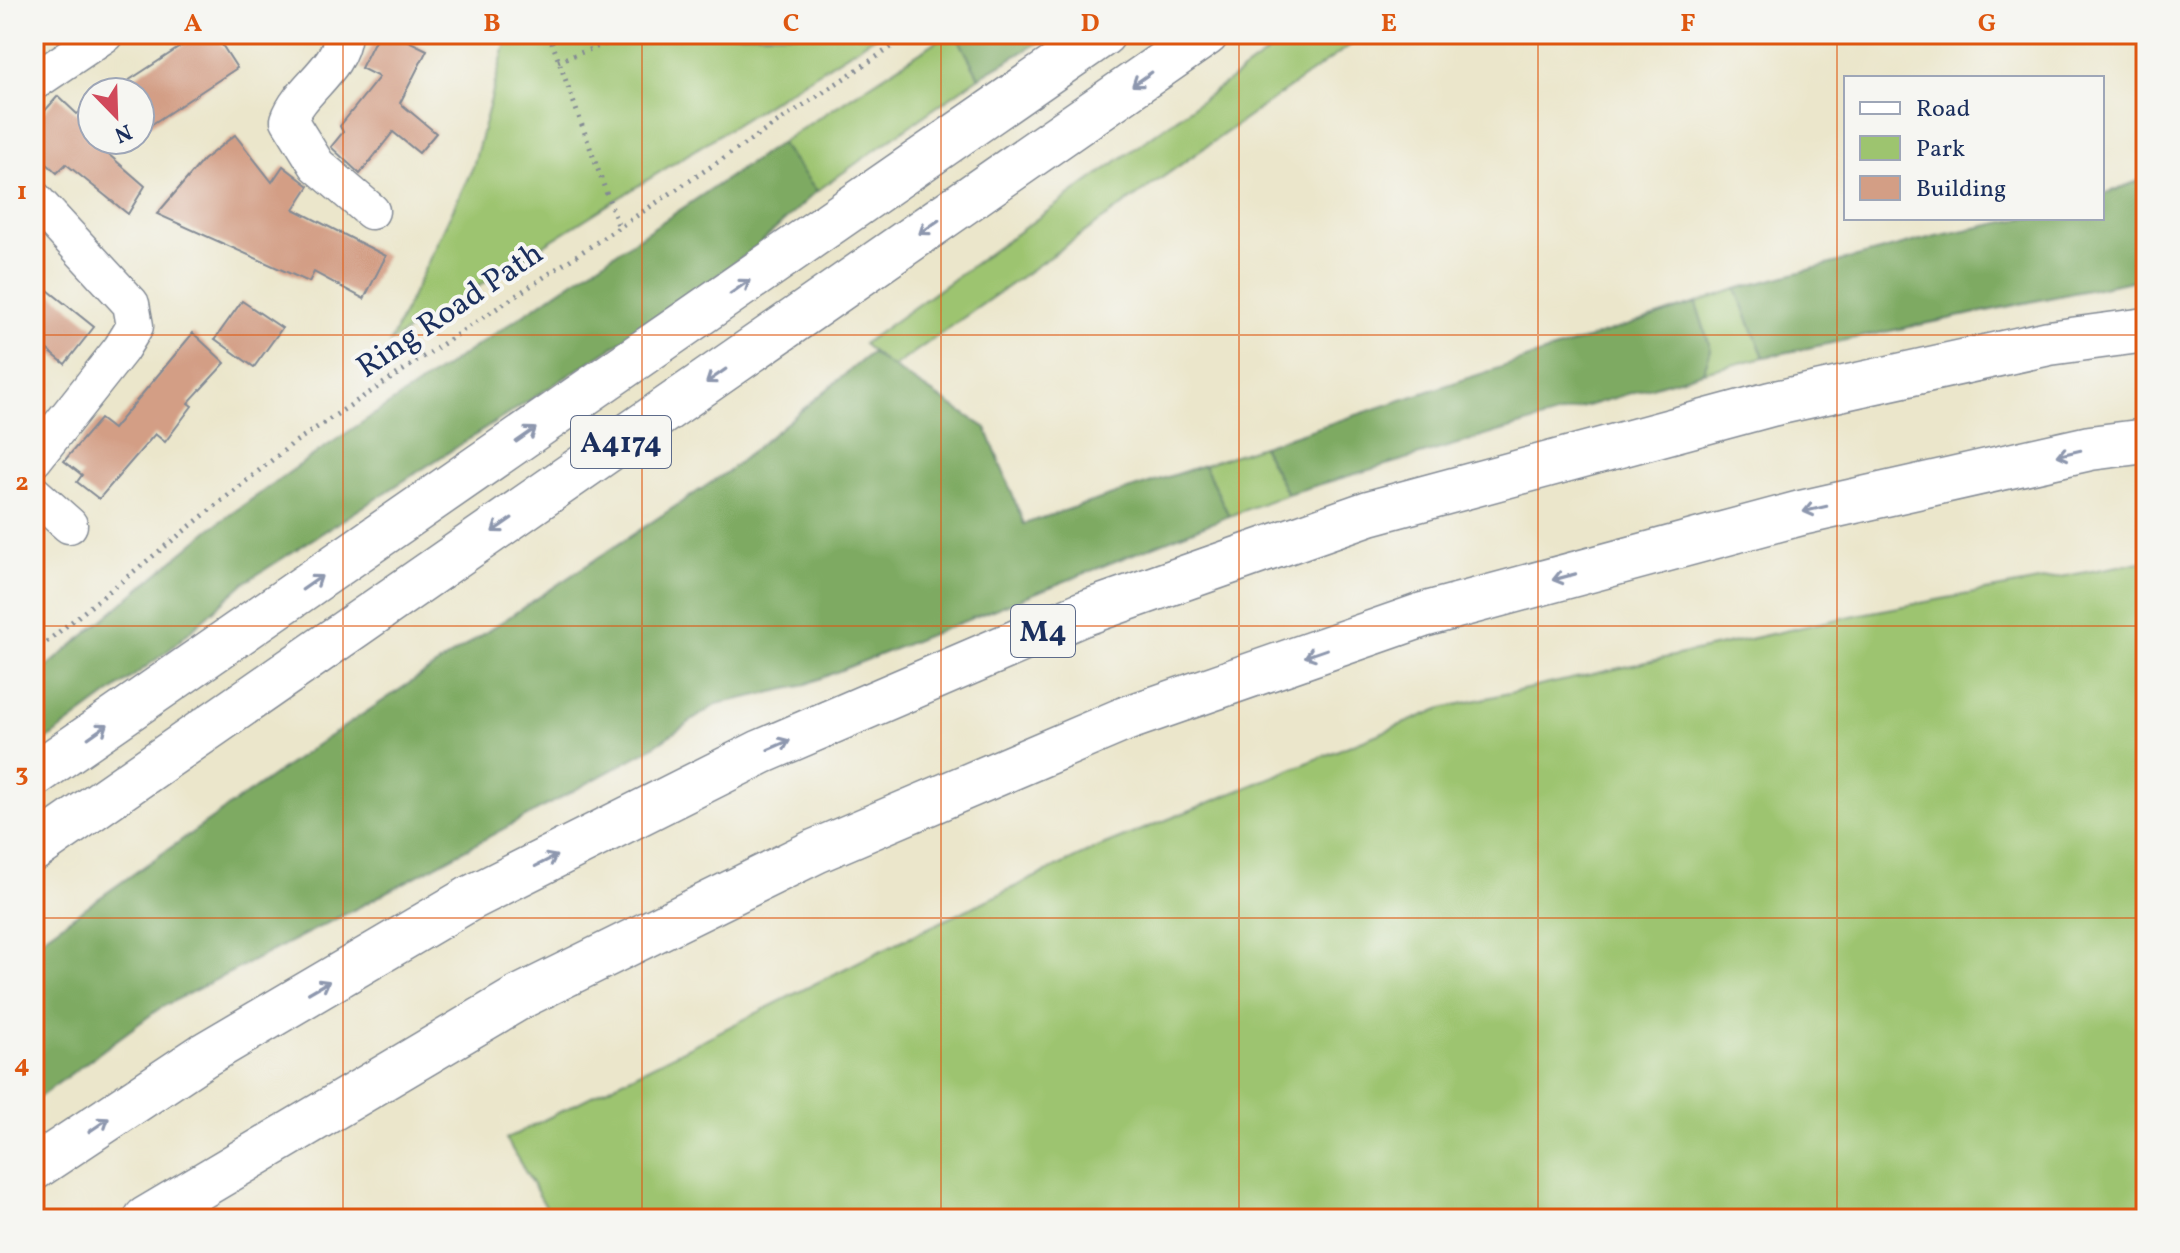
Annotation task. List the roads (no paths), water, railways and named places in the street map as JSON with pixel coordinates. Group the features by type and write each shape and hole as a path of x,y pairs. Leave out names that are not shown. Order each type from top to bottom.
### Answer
{"highway":[{"name":"A4174","path":"34,775 1103,34"},
{"name":"A4174","path":"34,849 1206,34"},
{"name":"M4","path":"34,1168 204,1055 469,899 761,752 1082,614 1369,513 1771,404 2049,343 2146,330"},
{"path":"146,1219 520,997 816,851 1125,719 1423,615 1801,513 2090,448 2146,441"}],"street":[{"path":"34,82 105,34"},
{"path":"343,34 342,45 324,74 295,103 289,120 317,165 371,211"},
{"path":"34,199 131,304 135,326 34,459"},
{"path":"34,494 69,525"}]}
